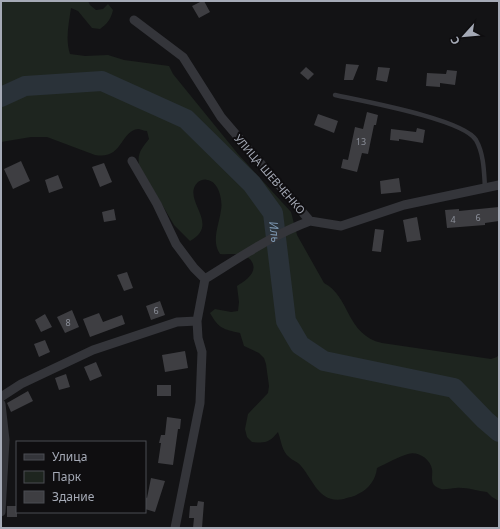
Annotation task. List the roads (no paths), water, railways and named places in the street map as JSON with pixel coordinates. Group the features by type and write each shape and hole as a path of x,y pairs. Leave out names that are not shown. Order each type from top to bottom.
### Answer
{"street":[{"name":"УЛИЦА ШЕВЧЕНКО","path":"134,20 182,57 221,117 310,221 341,226 404,205 499,186"},
{"path":"132,161 157,204 176,244 194,268 205,279"},
{"path":"175,528 200,404 202,352 198,338 197,321 205,279 253,249 298,225 310,221"},
{"path":"1,397 22,384 93,350 177,322 197,321"},
{"path":"1,404 5,440 1,512"}],"lane":[{"path":"335,95 416,113 458,127 475,139 480,149 485,188"}],"waterway":[{"name":"Иль","path":"1,97 25,86 102,81 186,119 252,184 273,213 286,321 300,345 324,361 454,388 485,420 499,432"}]}
